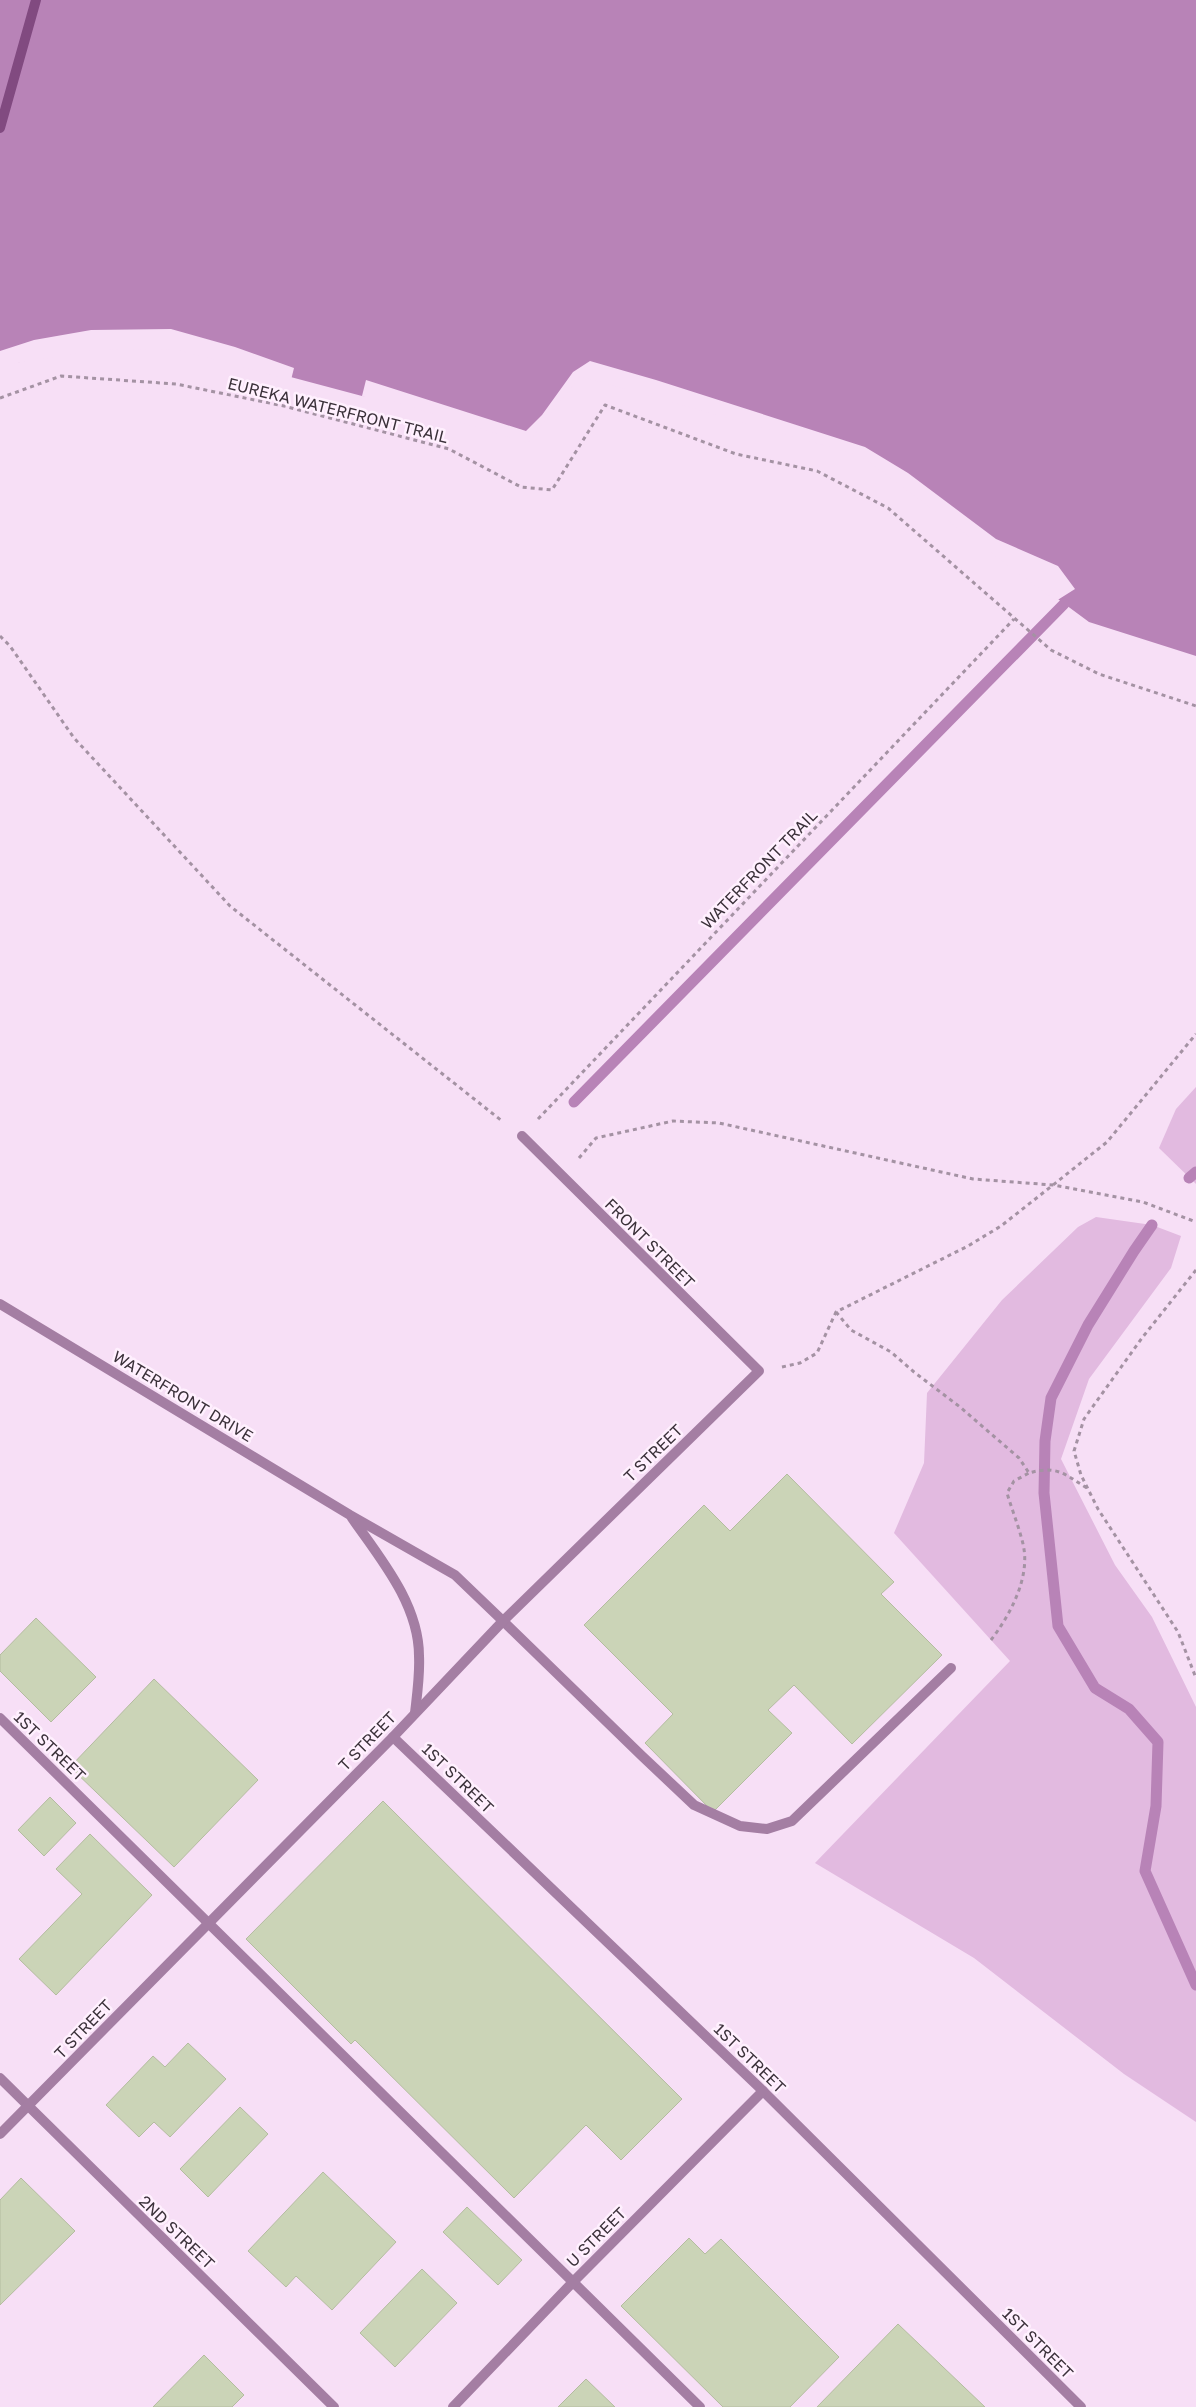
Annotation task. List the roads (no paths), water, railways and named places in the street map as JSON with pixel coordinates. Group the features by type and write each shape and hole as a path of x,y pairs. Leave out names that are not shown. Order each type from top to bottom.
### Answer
{"main road":[{"path":"0,128 36,0"}],"street":[{"name":"FRONT STREET","path":"522,1136 759,1371"},
{"name":"WATERFRONT DRIVE","path":"0,1304 350,1515 455,1575 694,1804 740,1826 767,1829 792,1821 951,1668"},
{"name":"T STREET","path":"0,2134 393,1737 503,1620 759,1371"},
{"name":"WATERFRONT DRIVE","path":"350,1515 385,1565 412,1615 420,1654 414,1713"},
{"name":"1ST STREET","path":"0,1718 209,1921 700,2407"},
{"name":"1ST STREET","path":"393,1737 763,2091 1081,2407"},
{"name":"2ND STREET","path":"0,2078 27,2107 334,2407"},
{"name":"U STREET","path":"452,2407 763,2091"}],"waterway":[{"path":"574,1102 1064,604"},
{"path":"1189,1178 1196,1172"},
{"path":"1152,1225 1088,1325 1051,1398 1045,1441 1044,1493 1058,1626 1095,1688 1129,1709 1158,1742 1156,1806 1145,1871 1196,1985"}]}
